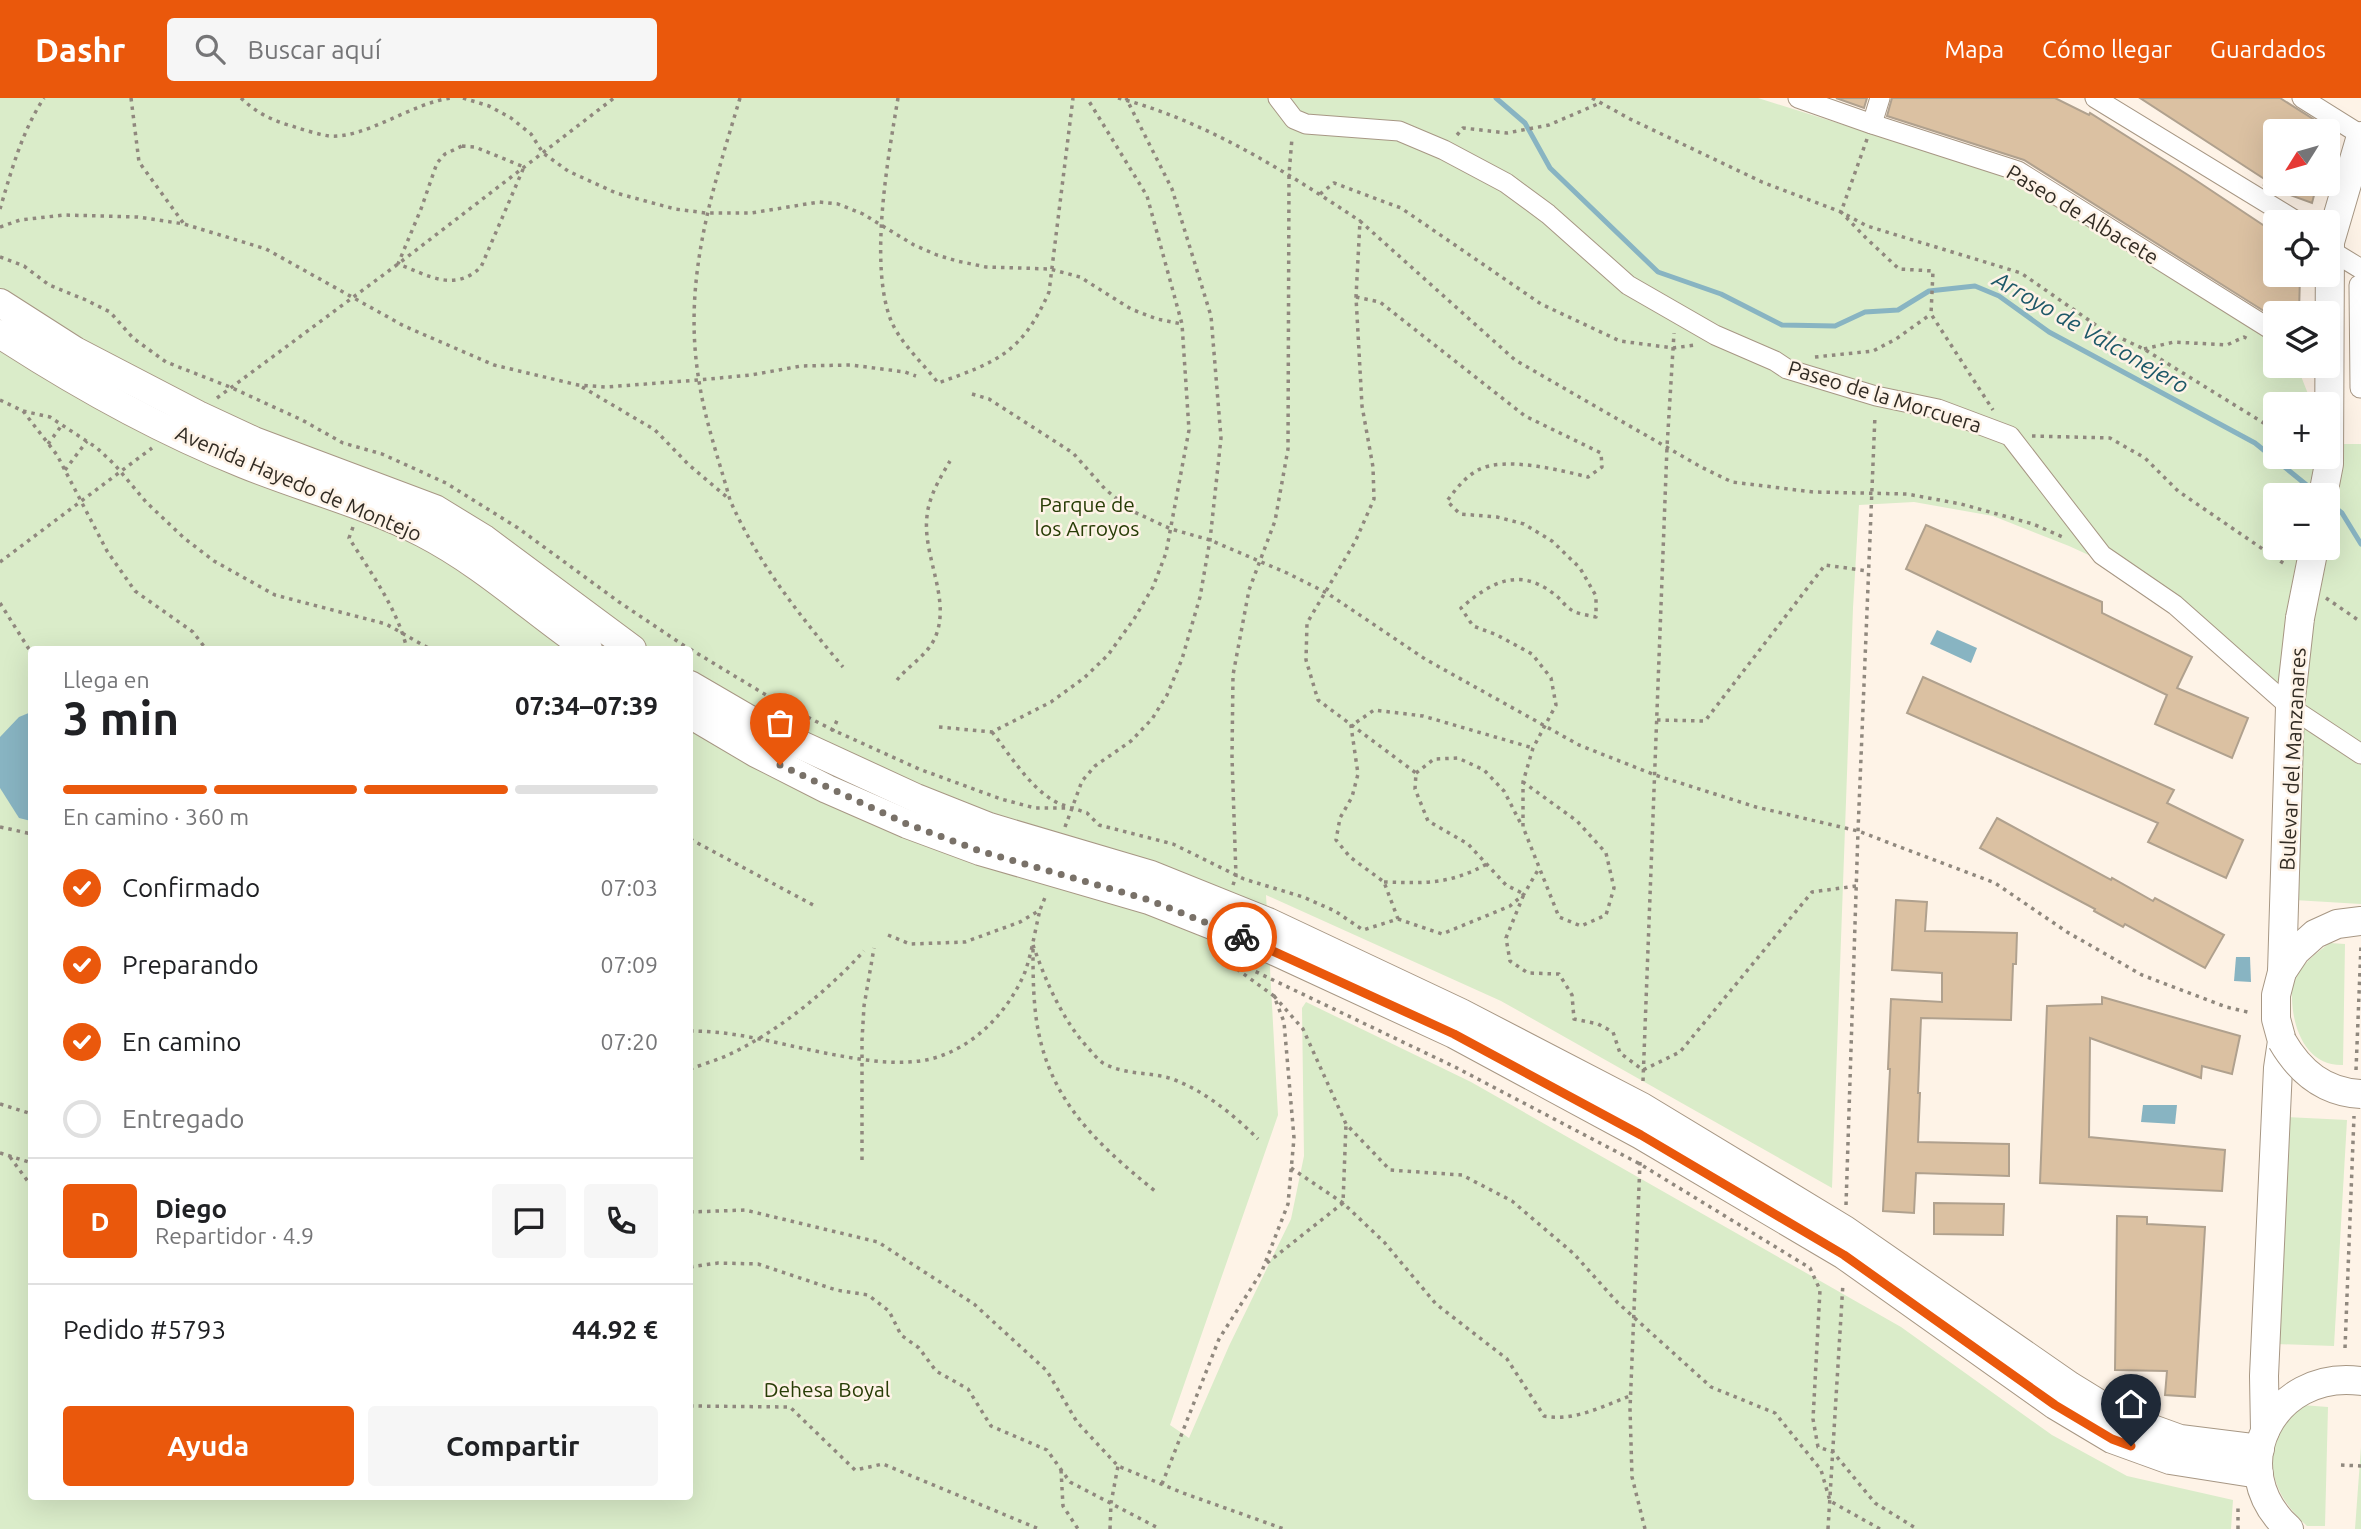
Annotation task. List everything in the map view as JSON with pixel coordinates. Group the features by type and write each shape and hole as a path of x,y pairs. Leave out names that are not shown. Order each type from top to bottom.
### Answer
{"street":[{"path":"1278,98 1294,120"},
{"name":"Paseo de Albacete","path":"1798,98 2018,171 2263,324"},
{"path":"1872,124 1880,98"},
{"path":"2095,98 2278,210"},
{"path":"2302,98 2361,136 2339,210"},
{"name":"Paseo de la Morcuera","path":"1294,120 1306,124 1399,131 1444,150 1507,183 1548,214 1628,285 1729,341 1787,369 1876,396 1938,409 2010,436 2102,555 2175,605 2290,707 2361,754"},
{"path":"2340,246 2361,255"},
{"path":"2340,254 2360,277 2360,388"},
{"path":"0,303 75,351 198,415 254,441 435,509 484,539 628,646"},
{"name":"Avenida Hayedo de Montejo","path":"0,334 58,372 174,432 243,464 359,505 421,532 472,561 584,646"},
{"path":"2340,375 2360,388"},
{"path":"2326,483 2329,464 2327,378"},
{"name":"Bulevar del Manzanares","path":"2279,1030 2276,995 2282,972 2290,707 2300,618 2312,560"},
{"path":"693,687 762,727 916,798 989,827 1056,860 1149,900 1255,942 1454,1034 1845,1242"},
{"path":"693,716 827,789 907,824 980,851 1151,875 1268,922 1461,1013 1642,1107 1881,1267 2055,1405 2112,1439 2170,1460 2261,1451"},
{"path":"2282,972 2296,951 2315,934 2337,924 2361,921"},
{"path":"2279,1030 2292,1059 2302,1070 2319,1083 2338,1091 2357,1094"},
{"path":"2279,1030 2261,1451 2265,1498 2278,1519 2289,1529"},
{"path":"2261,1451 2273,1416 2284,1402 2298,1392 2330,1380 2361,1381"}],"path":[{"path":"0,209 35,112 44,98"},
{"path":"131,98 139,162 184,224"},
{"path":"241,98 249,106 275,121 332,136 363,130 435,100 453,98"},
{"path":"463,98 489,106 511,118 531,134 543,153 568,171 616,193 675,209 706,213 751,214 819,202 838,204 863,214 914,245 957,261 986,267 1050,269 1080,277 1139,312 1182,324"},
{"path":"198,415 230,387 398,264 614,98"},
{"path":"740,98 706,213 695,281 694,324 698,380 730,500 737,516 781,589 844,667"},
{"path":"898,98 889,155 880,264 892,322 911,352 938,383 987,365 1006,353 1025,336 1040,313 1049,292 1073,98"},
{"path":"939,727 992,732 1051,702 1084,678 1108,655 1134,619 1153,587 1166,553 1189,430 1182,324 1147,196 1087,98"},
{"path":"1118,98 1196,126 1289,174 1360,220 1515,360 1732,482 1813,492 1907,494 1961,504 2034,524 2068,540"},
{"path":"1591,98 1762,181 1841,212 1867,226 2021,273 2104,330 2144,349 2263,423"},
{"path":"693,1031 729,1032 862,1060 902,1062 927,1060 971,1041 995,1021 1025,972 1040,910 1082,781 1095,766 1131,741 1152,719 1167,695 1182,659 1200,597 1210,540 1221,439 1211,316 1172,189 1127,99"},
{"path":"1444,150 1463,128 1507,133 1549,125 1600,103"},
{"path":"1236,876 1231,757 1233,675 1249,590 1275,521 1288,449 1289,174 1294,120"},
{"path":"1841,212 1872,124"},
{"path":"398,264 437,163 445,154 462,146 475,147 524,167"},
{"path":"398,264 443,280 457,282 471,277 481,267 524,167"},
{"path":"1320,194 1334,183 1401,208 1541,304 1620,341 1673,348 1729,341"},
{"path":"1841,212 1899,269 1933,271 1931,314 2010,436 2110,438 2145,458 2178,491 2288,566"},
{"path":"0,227 20,220 64,215 138,217 184,224 266,249 404,326 495,365 578,385 606,387 698,380 751,375 801,366 851,365 905,372 916,376"},
{"path":"1360,220 1356,297 1362,405 1373,467 1374,499 1355,542 1307,623 1306,660 1318,701 1416,773"},
{"path":"0,257 24,266 49,285 110,312 133,338 166,362 230,387 343,443 382,454 446,483 519,528 619,602 685,646"},
{"path":"1356,297 1380,302 1525,416 1601,453 1602,467 1588,477 1548,467 1512,464 1480,468 1458,485 1447,501 1460,514 1497,517 1524,524 1552,541 1580,568 1596,596 1596,617 1572,611 1552,592 1528,581 1506,579 1482,591 1461,608 1473,626 1497,635 1532,654 1551,678 1556,705 1533,748 1523,782 1523,827"},
{"path":"1642,1107 1667,447 1675,312"},
{"path":"1810,358 1872,351 1896,339 1931,314"},
{"path":"2144,349 2175,342 2227,345 2244,337 2254,340"},
{"path":"578,385 655,430 730,500"},
{"path":"972,394 989,399 1073,453 1105,489 1130,510 1171,529 1210,540 1327,593 1425,659 1579,745 1655,775 1756,807 1858,831 1996,883 2067,932 2141,975 2227,1007 2279,1030"},
{"path":"1828,1529 1845,1242 1876,396"},
{"path":"0,400 23,411 50,417 87,441 121,472 146,502 184,538 214,561 275,595 386,624 425,646"},
{"path":"23,411 65,470 107,551 135,591 194,632 204,646"},
{"path":"48,444 62,425"},
{"path":"0,562 174,432"},
{"path":"65,470 87,441"},
{"path":"897,680 926,653 935,639 940,601 928,549 927,519 934,491 950,461"},
{"path":"359,505 349,538 375,576 406,646"},
{"path":"1657,720 1705,721 1825,565 1868,571"},
{"path":"0,603 28,648"},
{"path":"693,651 787,707 919,769 1035,808 1073,808"},
{"path":"1351,726 1374,710 1411,714 1533,748"},
{"path":"1351,726 1358,774 1352,797 1340,818 1336,840 1350,857 1384,882 1398,919"},
{"path":"992,732 1043,794 1057,804 1087,813 1099,825 1173,844 1236,876 1303,897 1335,911 1363,930 1398,919 1442,934 1510,906 1524,894"},
{"path":"1523,782 1577,821 1606,853 1614,888 1606,915 1581,926 1559,917 1523,827 1504,792 1484,769 1458,758 1434,759 1416,773 1415,789 1428,821 1468,844 1506,885 1524,894"},
{"path":"0,827 28,833"},
{"path":"693,841 815,906"},
{"path":"1384,882 1439,883 1465,876 1487,864"},
{"path":"1538,869 1524,894 1506,938 1510,961 1528,973 1559,974 1572,995 1574,1019 1598,1024 1613,1032 1620,1053 1643,1070"},
{"path":"1643,1070 1680,1052 1812,892 1856,886"},
{"path":"888,935 910,944 965,942 1020,922 1040,910"},
{"path":"2345,1348 2357,1094 2361,936"},
{"path":"1033,943 1042,972 1056,1001 1078,1036 1101,1062 1125,1073 1175,1080 1237,1118 1258,1139"},
{"path":"1033,943 1035,1009 1049,1069 1068,1106 1088,1133 1155,1191"},
{"path":"862,1160 864,1006 874,948"},
{"path":"1880,1529 1830,1501 1821,1470 1775,1413 1711,1387 1633,1317 1574,1254 1513,1202 1462,1175 1390,1170 1346,1124 1303,1029 1274,996 1210,950 1455,1067 1640,1164 1810,1268 1820,1290 1813,1419 1818,1447 1833,1452 1875,1503 1917,1529"},
{"path":"693,1068 726,1056 808,1004 842,975 864,951"},
{"path":"1162,1484 1219,1339 1264,1265 1288,1204 1294,1138 1284,1022 1274,996"},
{"path":"0,1104 28,1113"},
{"path":"1264,1265 1343,1203 1346,1124"},
{"path":"1641,1135 1630,1396 1632,1477 1645,1529"},
{"path":"0,1153 28,1162"},
{"path":"10,1157 28,1182"},
{"path":"1292,1168 1343,1203 1384,1241 1436,1304 1507,1359 1544,1416 1557,1419 1584,1413 1630,1396"},
{"path":"693,1212 745,1210 878,1242 974,1304 1047,1371 1077,1422 1118,1466 1284,1529"},
{"path":"693,1267 718,1263 758,1264 836,1290 868,1295 889,1311 901,1335 919,1348 936,1371 968,1389 991,1426 1047,1450 1070,1482 1160,1529"},
{"path":"693,1406 790,1407 855,1469 883,1464 1039,1529"},
{"path":"2341,1465 2361,1465"},
{"path":"1110,1529 1111,1503 1118,1466"},
{"path":"1060,1468 1063,1506 1078,1529"},
{"path":"2238,1508 2238,1529"}],"green space":[{"name":"Parque de los Arroyos","path":"0,98 1758,98 2006,176 2263,336 2263,378 2302,378 2307,392 2263,392 2263,469 2340,469 2340,444 2361,444 2361,904 2294,900 2301,727 2128,573 1993,516 1914,502 1859,505 1832,1188 1501,1001 1266,895 1278,1115 1170,1425 1189,1438 1229,1346 1291,1219 1304,1156 1302,1008 1306,1002 1471,1082 1901,1327 2052,1435 2127,1476 2233,1500 2231,1529 0,1529"},
{"path":"2330,943 2345,944 2343,1065 2331,1064 2311,1053 2299,1034 2293,1011 2292,989 2296,976 2309,960"},
{"path":"2286,1117 2347,1120 2334,1346 2277,1344"},
{"path":"2302,1405 2328,1407 2325,1526 2307,1526 2293,1512 2276,1482 2273,1451 2278,1435"},
{"path":"2361,1447 2361,1529 2355,1529"}],"water":[{"path":"1937,630 1977,648 1971,663 1930,644"},
{"path":"28,714 28,820 19,818 0,788 0,737 19,717"},
{"path":"2236,957 2250,957 2251,982 2234,981"},
{"path":"2143,1105 2177,1105 2175,1124 2141,1122"}],"building":[{"path":"1836,98 1867,98 1864,108"},
{"path":"1892,98 2055,98 2089,115 2090,113 2263,225 2263,287 2300,287 2299,301 2263,301 2263,310 2024,160 1887,116"},
{"path":"2140,98 2280,98 2313,119 2263,119 2263,178"},
{"path":"2293,196 2314,196 2312,203"},
{"path":"1926,525 2102,602 2102,613 2192,657 2177,688 2248,718 2232,758 2155,724 2167,695 1906,569"},
{"path":"1923,677 2174,790 2167,803 2243,840 2226,878 2148,842 2158,823 1907,713"},
{"path":"1997,818 2111,880 2112,878 2153,901 2155,898 2224,935 2205,968 2125,924 2123,927 2094,911 2095,909 1980,848"},
{"path":"1896,900 1927,902 1925,931 2017,933 2011,1020 1921,1018 1918,1093 1918,1142 2009,1144 2009,1176 1916,1173 1914,1213 1883,1211 1891,999 1942,1002 1942,973 1892,970"},
{"path":"2102,997 2240,1036 2232,1074 2202,1066 2201,1078 2090,1038 2089,1137 2225,1150 2222,1191 2040,1183 2047,1006 2102,1004"},
{"path":"1934,1203 2004,1204 2003,1235 1934,1234"},
{"path":"2117,1216 2147,1217 2147,1224 2205,1227 2195,1397 2165,1395 2167,1371 2115,1370"}],"waterway":[{"name":"Arroyo de Valconejero","path":"1496,98 1525,123 1550,168 1658,272 1721,294 1782,325 1835,326 1865,312 1898,310 1929,291 1975,286 1999,296 2049,332 2255,443 2304,483"},
{"name":"Arroyo de Valconejero","path":"2340,511 2361,544"}],"way so far":[{"path":"780,765 907,824 980,851 1149,900 1242,937"}],"route":[{"path":"1242,937 1454,1034 1641,1135 1844,1255 2055,1405 2112,1439 2131,1446"}],"park label":[{"name":"Dehesa Boyal","path":"827,1389"}]}
